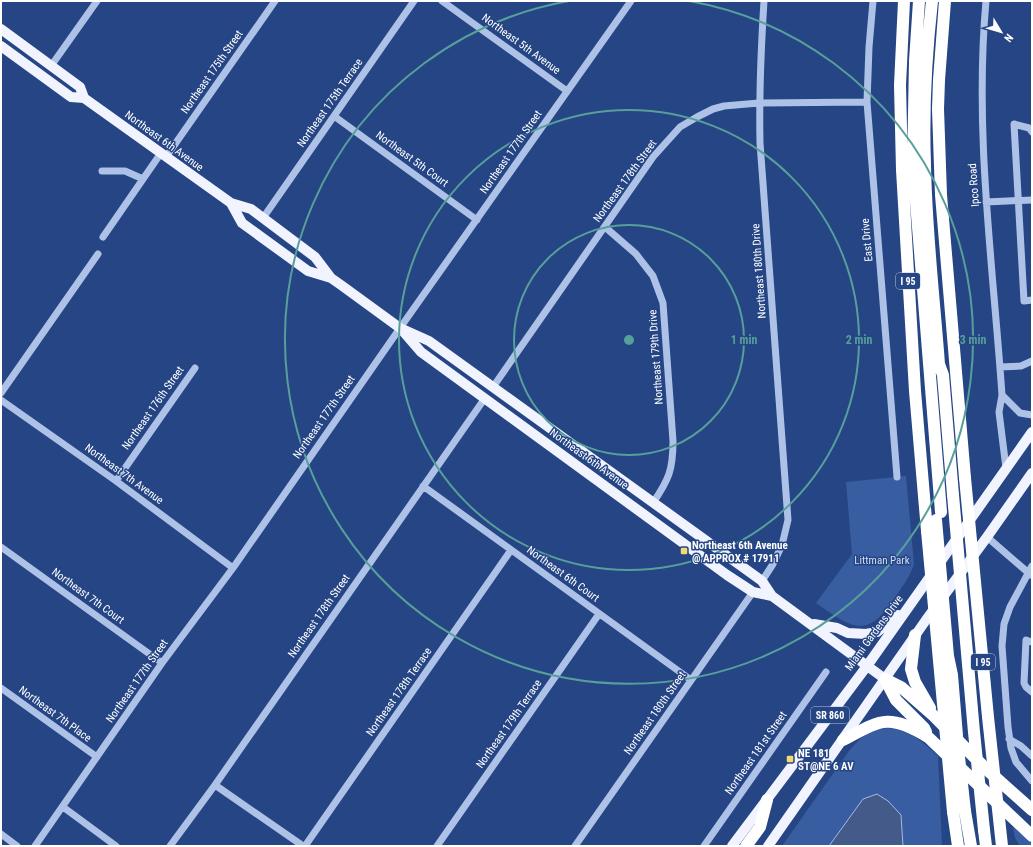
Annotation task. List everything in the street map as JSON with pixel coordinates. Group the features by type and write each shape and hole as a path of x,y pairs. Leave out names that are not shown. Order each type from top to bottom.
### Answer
{"highway":[{"name":"I 95","path":"904,1 900,85 902,170 915,391 953,812 958,846"},
{"path":"920,1 915,61 913,165 948,656 952,675 965,811 971,846"},
{"path":"932,1 927,50 924,164 939,364 943,375"},
{"name":"I 95","path":"945,1 938,109 944,241 965,478 1002,846"},
{"path":"944,241 936,264 945,362 943,375 974,732 986,846"},
{"path":"915,391 922,400 926,411 938,516"},
{"path":"916,635 911,662 912,676 934,716"},
{"path":"885,679 902,687 934,716 985,768 1032,810"},
{"path":"885,679 896,700 924,728 928,737"},
{"path":"843,740 873,724 889,721 908,726 928,737 1032,836"},
{"path":"746,846 760,827 767,800"},
{"path":"952,846 953,812"}],"main road":[{"name":"Northeast 6th Avenue","path":"1,29 80,86 84,98"},
{"name":"Northeast 6th Avenue","path":"1,46 71,97 84,98 231,203 251,209 315,257 331,278 400,328 429,341 762,580 772,596 885,679"},
{"name":"Northeast 6th Avenue","path":"231,203 242,223 308,271 331,278"},
{"name":"Northeast 6th Avenue","path":"400,328 421,352 753,592 772,596"},
{"name":"Miami Gardens Drive","path":"732,846 867,666 1032,432"},
{"name":"SR 860","path":"768,846 1032,473"},
{"path":"810,624 837,628 848,633 866,634 877,632 909,606"}],"street":[{"path":"51,66 98,1"},
{"name":"Northeast 175th Street","path":"103,237 143,179 163,155 276,1"},
{"name":"Northeast 175th Terrace","path":"263,218 414,1"},
{"name":"Northeast 5th Avenue","path":"442,1 453,4 567,91"},
{"name":"Northeast 177th Street","path":"35,846 162,663 233,568 631,1"},
{"name":"Northeast 180th Drive","path":"762,580 773,564 782,545 788,520 760,143 759,103 764,1"},
{"name":"East Drive","path":"873,1 869,47 867,102 897,477"},
{"name":"Ipco Road","path":"986,1 982,58 983,152 1002,395 1000,412 1006,468"},
{"name":"Northeast 178th Street","path":"493,387 653,157 680,127 713,109 724,106 759,103 867,102"},
{"name":"Northeast 5th Court","path":"334,116 477,220"},
{"path":"1032,132 1029,128 1014,124 1024,301 1032,300"},
{"path":"102,171 126,171 143,179"},
{"path":"986,202 1032,200"},
{"name":"Northeast 179th Drive","path":"605,227 636,254 653,276 663,303 673,441 673,462 666,484 653,503"},
{"path":"1,393 98,254"},
{"path":"1000,367 1021,366 1032,361"},
{"name":"Northeast 176th Street","path":"116,481 195,368"},
{"path":"1002,395 1020,413 1032,415"},
{"name":"Northeast 178th Street","path":"170,846 215,785 485,398"},
{"name":"Northeast 7th Avenue","path":"1,400 116,481 233,568"},
{"name":"Northeast 6th Court","path":"423,486 691,680"},
{"path":"987,537 1030,575"},
{"name":"Northeast 7th Court","path":"1,547 162,663"},
{"name":"Northeast 178th Terrace","path":"304,846 511,550"},
{"path":"1032,566 1030,575 1010,607 1003,633 1003,672 1009,739 1016,762 1032,781"},
{"name":"Northeast 180th Street","path":"575,846 753,592"},
{"name":"Northeast 179th Terrace","path":"437,846 599,614"},
{"path":"1032,642 1026,640 1024,678 1026,687 1032,692"},
{"name":"Northeast 181st Street","path":"704,846 826,672"},
{"name":"Northeast 7th Place","path":"1,688 97,758"},
{"path":"1009,739 1032,756"},
{"path":"215,785 304,846"},
{"path":"62,807 116,846"},
{"path":"1,834 17,846"}],"green space":[{"name":"Littman Park","path":"906,476 914,564 906,582 884,612 875,621 866,625 858,626 849,623 816,603 852,554 846,482"},
{"path":"888,728 910,734 938,756 942,846 903,846 901,815 863,799 829,846 782,846 853,746 870,732"},
{"path":"1013,827 1032,843 1032,846 1020,846 1015,838"}],"shaded area":[{"path":"877,794 888,801 901,815 903,846 829,846 863,799"}],"place":[{"name":"Northeast 6th Avenue @ APPROX # 17911","path":"684,551"},
{"name":"NE 181 ST@NE 6 AV","path":"790,759"}]}
